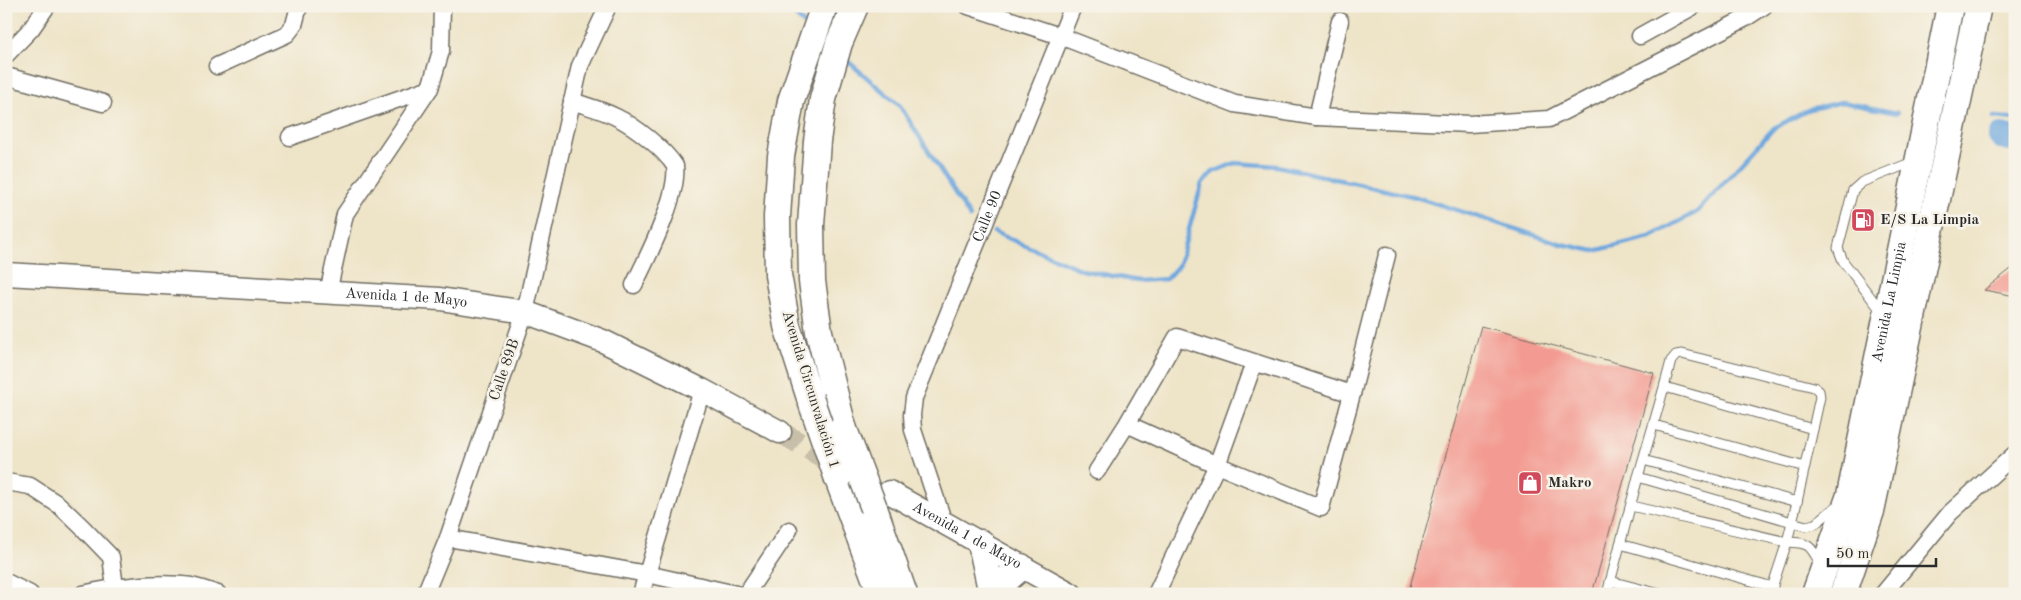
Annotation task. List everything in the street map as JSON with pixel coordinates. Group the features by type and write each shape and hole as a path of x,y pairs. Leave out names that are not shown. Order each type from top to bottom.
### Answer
{"main road":[{"name":"Avenida La Limpia","path":"1820,583 1850,495 1950,6"},
{"name":"Avenida La Limpia","path":"1843,594 1871,511 1978,6"},
{"name":"Avenida Circunvalación 1","path":"857,8 837,52 823,99 817,141 811,225 812,281 819,332 844,427 881,500 904,594"},
{"name":"Avenida Circunvalación 1","path":"818,24 791,101 781,156 777,217 778,275 787,326 810,398 881,594"},
{"path":"981,543 992,593 1021,567"}],"street":[{"path":"6,55 31,29 47,6"},
{"path":"217,66 287,34 294,25 299,6"},
{"path":"328,293 344,214 430,88 441,51 442,6"},
{"name":"Calle 89B","path":"426,594 448,538 525,312 580,66 608,6"},
{"path":"968,6 1060,36 1235,104 1317,117 1469,124 1549,119 1744,19 1764,6"},
{"name":"Calle 90","path":"944,523 913,430 914,398 1073,6"},
{"path":"1640,36 1694,6"},
{"path":"1317,117 1340,21"},
{"path":"6,76 103,103"},
{"path":"290,137 430,88"},
{"path":"572,101 615,116 627,123 662,151 675,166 675,181 671,196 657,235 634,286"},
{"path":"1127,424 1217,465 1321,508 1387,255"},
{"name":"Avenida 1 de Mayo","path":"6,274 440,299 525,312 603,341 702,390 780,432"},
{"path":"1097,471 1127,424 1177,337 1352,394"},
{"path":"1156,594 1217,465 1254,363"},
{"path":"641,594 702,390"},
{"path":"1883,594 1950,513 2015,454"},
{"path":"6,482 30,486 59,505 83,528 111,557 115,587"},
{"name":"Avenida 1 de Mayo","path":"881,500 944,523 1071,594"},
{"path":"746,594 789,530"},
{"path":"448,538 647,574 736,594"},
{"path":"6,582 30,594"},
{"path":"83,594 115,587 190,586 218,594"}],"lane":[{"path":"1886,318 1843,260 1838,248 1853,190 1862,182 1917,160"},
{"path":"1607,594 1620,544 1631,506 1638,477 1672,362 1676,355 1682,354 1814,387 1818,391 1820,396 1797,502 1772,590 1620,544"},
{"path":"1665,388 1813,429"},
{"path":"1654,425 1805,467"},
{"path":"1643,460 1797,502"},
{"path":"1638,477 1806,526 1815,524 1850,495"},
{"path":"1631,506 1786,542 1804,543 1811,547 1820,583"},
{"path":"1610,581 1660,594"}],"building":[{"path":"2015,266 2015,296 1984,290"},
{"name":"Makro","path":"1481,326 1654,373 1592,594 1408,594"}],"waterway":[{"path":"784,6 808,27"},
{"path":"844,58 900,106 970,217"},
{"path":"994,232 1082,270 1138,281 1166,279 1179,265 1202,183 1213,172 1235,163 1277,166 1416,197 1562,244 1594,251 1650,237 1697,212 1774,128 1810,109 1842,102 1897,113"},
{"path":"1994,117 2015,119"},
{"path":"2001,136 2015,139"}],"tunnel":[{"path":"780,432 842,468"}],"place":[{"name":"E/S La Limpia","path":"1863,220"},
{"name":"Makro","path":"1530,483"}]}
